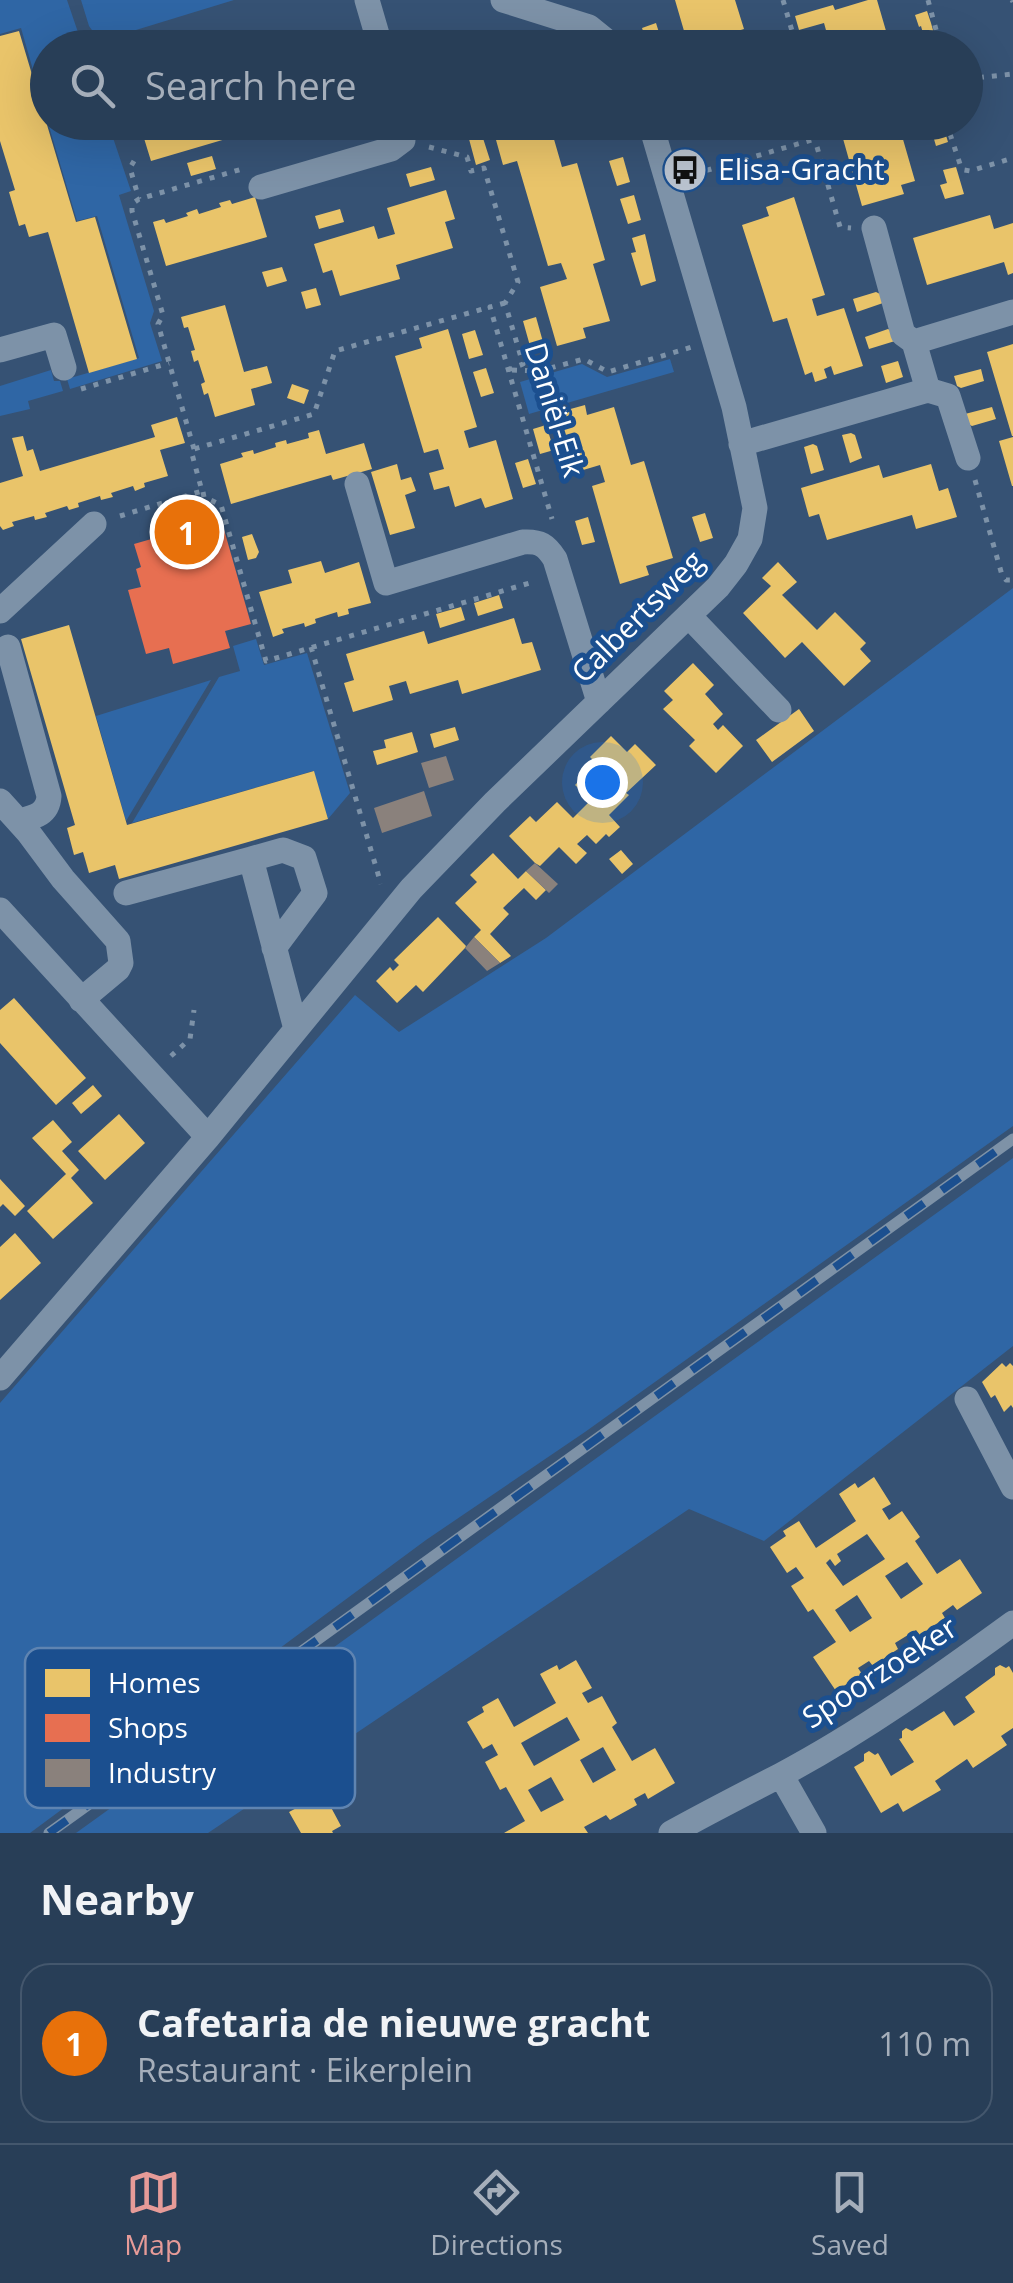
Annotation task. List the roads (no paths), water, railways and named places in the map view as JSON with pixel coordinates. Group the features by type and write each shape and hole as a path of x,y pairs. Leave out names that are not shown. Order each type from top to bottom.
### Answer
{"street":[{"path":"367,0 376,30"},
{"path":"518,2 594,30"},
{"path":"260,187 390,149 396,140"},
{"name":"Calbertsweg","path":"0,1378 208,1137 411,889 483,814 718,588 750,539 755,508 734,407 655,140"},
{"path":"874,228 904,334 914,342 928,390"},
{"path":"914,342 1013,312"},
{"path":"0,350 54,335 64,368"},
{"path":"740,444 928,390 948,396 968,458"},
{"path":"356,484 386,583 523,542 547,547 555,559 599,702"},
{"path":"0,611 94,524"},
{"path":"689,616 779,710"},
{"path":"8,647 49,796 49,806 44,811 19,821"},
{"path":"0,800 118,941 118,969 81,1000"},
{"path":"126,894 283,850 304,858 315,894 274,948"},
{"path":"250,859 296,1030"},
{"path":"0,910 208,1137"},
{"path":"966,1399 1013,1487"},
{"name":"Spoorzoeker","path":"671,1833 868,1724 1013,1622"},
{"path":"781,1775 814,1833"}],"railway":[{"path":"306,1648 1013,1139"},
{"path":"49,1833 84,1808"}],"place":[{"name":"Elisa-Gracht","path":"685,170"},
{"name":"Cafetaria de nieuwe gracht","path":"187,532"}]}
